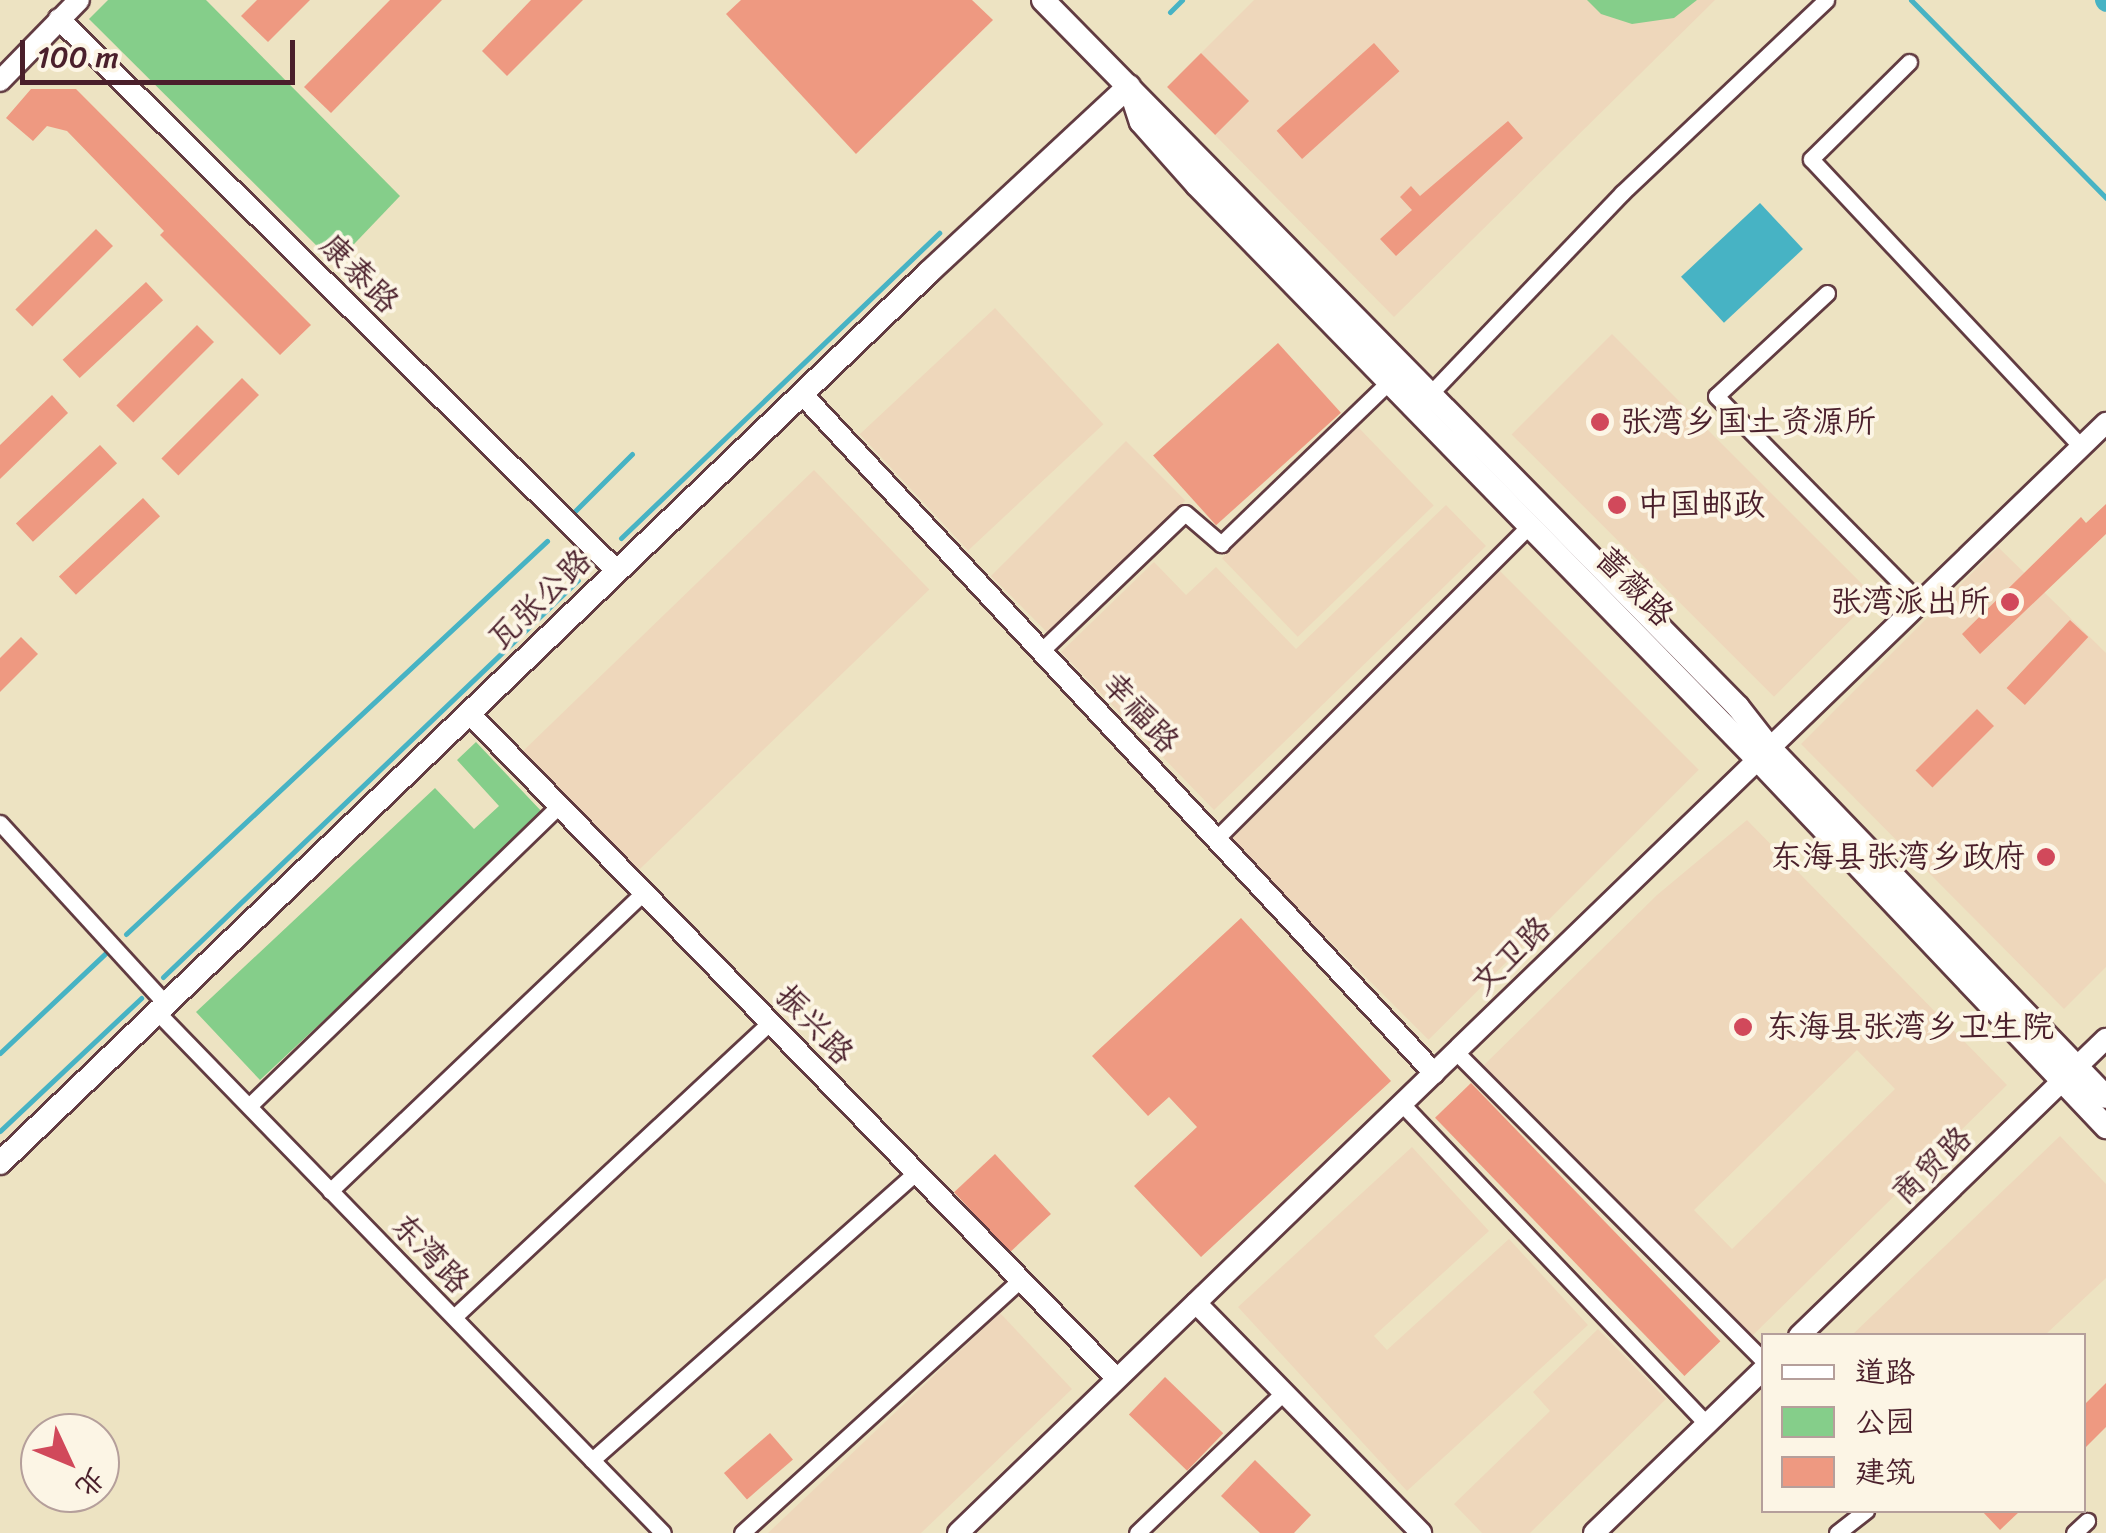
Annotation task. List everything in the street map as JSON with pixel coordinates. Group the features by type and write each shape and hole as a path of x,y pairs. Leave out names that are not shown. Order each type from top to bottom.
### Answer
{"main road":[{"name":"蔷薇路","path":"1043,0 1738,707 1764,754"},
{"name":"蔷薇路","path":"1130,86 1141,122 1529,526 1764,754 2069,1074 2106,1126"},
{"name":"瓦张公路","path":"0,1163 802,394 1130,86"},
{"name":"蔷薇路","path":"2069,1074 2106,1097"}],"street":[{"path":"0,81 79,0"},
{"path":"1429,395 1622,194 1826,0"},
{"name":"康泰路","path":"59,19 616,572"},
{"path":"1909,62 1811,159 2081,447"},
{"path":"1827,293 1716,396 1920,603"},
{"path":"1041,651 1184,512 1221,544 1389,382"},
{"name":"幸福路","path":"802,394 1434,1073"},
{"name":"文卫路","path":"958,1533 2106,423"},
{"path":"1216,839 1529,526"},
{"name":"振兴路","path":"469,713 1117,1380"},
{"path":"249,1106 560,806"},
{"name":"东湾路","path":"0,823 249,1106 663,1533"},
{"path":"330,1190 643,892"},
{"path":"454,1317 770,1022"},
{"name":"商贸路","path":"1802,1333 2106,1039"},
{"path":"1456,1052 1761,1358"},
{"path":"1402,1104 1707,1424"},
{"path":"592,1460 916,1172"},
{"path":"742,1533 1020,1280"},
{"path":"1196,1303 1420,1533"},
{"path":"1594,1533 1761,1373"},
{"path":"1137,1533 1282,1394"},
{"path":"1837,1533 1862,1513"},
{"path":"2074,1533 2087,1521"}],"shaded area":[{"path":"1254,0 1715,0 1394,317 1215,135 1248,101 1201,53"},
{"path":"995,308 1103,424 968,550 860,434"},
{"path":"1612,334 1874,596 1774,697 1512,434"},
{"path":"1358,427 1434,505 1298,637 1222,558"},
{"path":"1126,441 1185,500 1050,635 991,576"},
{"path":"814,470 929,589 637,872 521,753"},
{"path":"1446,505 1486,546 1214,810 1061,652 1154,562 1186,595 1216,567 1296,649"},
{"name":"东海县张湾乡政府","path":"1998,547 2106,653 2106,967 2064,1009 1801,744"},
{"path":"1500,571 1699,770 1429,1040 1230,841"},
{"path":"1747,820 2007,1085 1749,1339 1481,1068 1657,895","holes":["1857,1050 1895,1089 1732,1249 1694,1210"]},
{"path":"2060,1136 2106,1184 2106,1278 2047,1333 1854,1333"},
{"path":"1412,1147 1489,1231 1374,1336 1387,1350 1509,1239 1588,1325 1407,1491 1238,1307"},
{"path":"1000,1313 1072,1389 921,1533 768,1533"},
{"path":"1598,1329 1666,1399 1530,1533 1482,1533 1454,1504 1550,1411 1533,1392"}],"green space":[{"path":"108,0 206,0 400,196 335,264 89,19"},
{"path":"1587,0 1697,0 1674,18 1632,24 1601,14"},
{"path":"476,742 544,814 260,1080 196,1012 435,788 474,829 499,806 457,760"}],"water":[{"path":"1760,203 1803,249 1724,323 1681,277"}],"building":[{"path":"257,0 310,0 268,42 241,16"},
{"path":"390,0 442,0 331,113 304,87"},
{"path":"531,0 583,0 507,76 482,51"},
{"path":"741,0 972,0 993,20 856,154 726,14"},
{"path":"1374,43 1399,71 1302,159 1277,131"},
{"path":"1201,53 1249,101 1215,135 1167,87"},
{"path":"31,89 76,89 311,325 280,355 160,235 164,231 67,131 47,126 33,141 6,118"},
{"path":"1508,121 1523,138 1396,256 1380,239 1412,210 1400,197 1411,186 1420,196"},
{"path":"96,229 113,246 32,327 15,310"},
{"path":"146,282 163,300 80,378 63,360"},
{"path":"197,325 214,342 133,423 116,406"},
{"path":"1278,343 1341,413 1216,525 1153,455"},
{"path":"242,378 259,395 178,476 161,459"},
{"path":"52,395 68,413 0,479 0,445"},
{"path":"100,445 117,463 33,542 16,523"},
{"path":"143,498 160,516 76,595 59,576"},
{"path":"2106,504 2106,534 1980,654 1962,634 2081,517 2086,523"},
{"path":"2070,620 2088,637 2025,705 2007,688"},
{"path":"21,637 38,654 0,692 0,658"},
{"path":"1977,709 1994,726 1932,787 1915,771"},
{"path":"1241,918 1391,1081 1201,1257 1134,1186 1197,1127 1169,1097 1148,1116 1092,1056"},
{"path":"1471,1083 1720,1341 1684,1376 1435,1118"},
{"path":"995,1154 1051,1214 1010,1252 954,1192"},
{"path":"1165,1377 1223,1433 1187,1471 1129,1414"},
{"path":"2106,1383 2106,1427 2086,1447 2086,1403"},
{"path":"770,1433 793,1459 747,1499 724,1473"},
{"path":"1255,1460 1311,1515 1294,1533 1260,1533 1221,1496"},
{"path":"1984,1513 2018,1513 2000,1530"}],"waterway":[{"path":"1170,12 1182,0"},
{"path":"1911,0 2106,198"},
{"path":"621,538 939,233"},
{"path":"574,512 632,454"},
{"path":"126,934 547,541"},
{"path":"163,977 578,580"},
{"path":"0,1053 108,951"},
{"path":"0,1131 141,998"}],"place":[{"name":"张湾乡国土资源所","path":"1600,422"},
{"name":"中国邮政","path":"1617,505"},
{"name":"张湾派出所","path":"2010,602"},
{"name":"东海县张湾乡政府","path":"2046,857"},
{"name":"东海县张湾乡卫生院","path":"1743,1027"}]}
